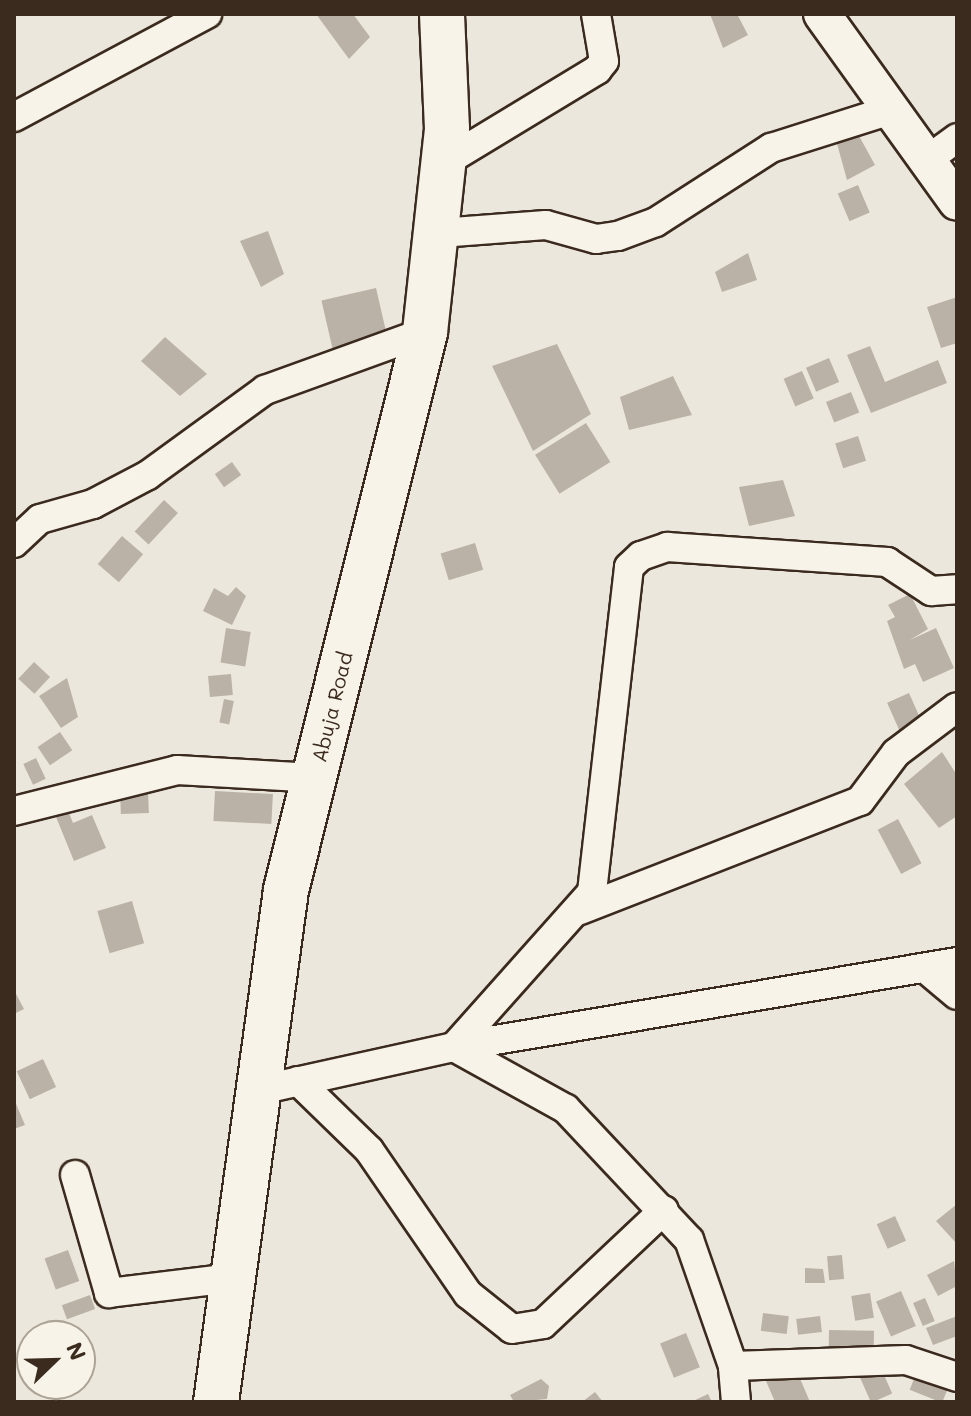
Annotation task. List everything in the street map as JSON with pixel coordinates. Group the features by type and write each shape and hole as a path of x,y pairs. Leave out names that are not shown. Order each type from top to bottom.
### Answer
{"main road":[{"name":"Abuja Road","path":"216,1402 255,1091 286,890 425,332 440,233 445,162 442,14"}],"street":[{"path":"14,117 207,14"},
{"path":"445,162 597,70 604,61 596,14"},
{"path":"822,14 957,202"},
{"path":"440,233 546,225 596,239 618,236 656,222 771,148 891,110"},
{"path":"927,160 957,138"},
{"path":"14,543 40,519 93,504 148,475 265,390 425,332"},
{"path":"454,1047 580,910 601,864 629,567 641,556 667,547 887,562 931,591 957,589"},
{"path":"580,910 860,801 896,753 957,707"},
{"path":"14,811 177,770 314,778"},
{"path":"255,1091 454,1047 957,962"},
{"path":"926,969 957,995"},
{"path":"454,1047 566,1109 689,1240 733,1366 736,1402"},
{"path":"298,1081 369,1150 468,1294 512,1329 543,1324 664,1210"},
{"path":"75,1175 109,1293 231,1278"},
{"path":"733,1366 906,1360 957,1377"}],"building":[{"path":"316,14 353,14 370,37 349,59"},
{"path":"710,14 737,14 748,35 723,48"},
{"path":"858,134 875,165 847,180 836,140"},
{"path":"858,185 870,213 849,221 838,194"},
{"path":"268,231 284,274 261,287 240,241"},
{"path":"748,253 757,280 722,292 715,272"},
{"path":"376,288 388,340 333,352 321,301"},
{"path":"957,297 957,343 941,348 927,307"},
{"path":"165,337 207,374 180,396 141,361"},
{"path":"557,344 591,414 533,451 492,366"},
{"path":"870,346 885,382 938,360 947,383 871,413 847,355"},
{"path":"829,358 839,382 816,392 806,368"},
{"path":"802,371 814,399 795,406 784,379"},
{"path":"673,376 692,415 629,430 620,397"},
{"path":"851,392 859,412 834,423 826,402"},
{"path":"586,423 610,462 559,494 535,455"},
{"path":"858,436 866,461 843,468 835,443"},
{"path":"232,462 241,475 224,487 215,474"},
{"path":"783,480 795,516 749,526 739,487"},
{"path":"164,500 178,513 149,544 135,531"},
{"path":"122,536 143,554 119,582 98,564"},
{"path":"475,543 483,570 449,580 441,554"},
{"path":"236,587 246,596 232,625 203,611 214,588 228,596"},
{"path":"910,594 928,629 910,640 936,628 954,668 923,682 915,664 904,669 887,621 895,617 888,605"},
{"path":"226,628 251,632 245,666 221,663"},
{"path":"34,662 50,677 34,694 18,679"},
{"path":"231,674 233,695 210,697 208,676"},
{"path":"67,678 78,717 61,728 39,696"},
{"path":"909,693 922,722 900,732 887,703"},
{"path":"224,699 234,701 229,724 219,723"},
{"path":"60,732 72,750 50,765 38,747"},
{"path":"942,752 957,775 957,816 939,828 904,784"},
{"path":"36,758 46,779 33,785 23,764"},
{"path":"148,789 149,813 121,814 120,790"},
{"path":"215,791 273,794 271,824 213,821"},
{"path":"69,813 73,823 92,815 106,848 74,861 56,817"},
{"path":"898,819 921,863 901,874 878,830"},
{"path":"132,901 144,943 110,953 97,911"},
{"path":"14,990 24,1009 14,1014"},
{"path":"43,1059 56,1087 30,1099 17,1071"},
{"path":"14,1099 25,1125 14,1129"},
{"path":"957,1204 957,1244 936,1221"},
{"path":"895,1216 906,1241 888,1249 877,1224"},
{"path":"68,1250 79,1281 56,1290 45,1259"},
{"path":"842,1255 844,1279 829,1280 827,1256"},
{"path":"954,1261 957,1286 938,1296 927,1275"},
{"path":"805,1268 823,1269 825,1283 805,1283"},
{"path":"901,1291 916,1326 891,1337 876,1302"},
{"path":"870,1293 874,1318 855,1321 851,1296"},
{"path":"90,1295 95,1309 67,1319 62,1305"},
{"path":"925,1298 935,1321 923,1326 913,1303"},
{"path":"763,1313 789,1316 787,1334 761,1331"},
{"path":"820,1316 822,1332 798,1335 796,1319"},
{"path":"957,1316 957,1336 933,1345 926,1328"},
{"path":"829,1330 874,1331 874,1351 829,1350"},
{"path":"686,1333 700,1367 674,1378 660,1343"},
{"path":"793,1362 810,1402 775,1402 763,1374"},
{"path":"880,1366 892,1393 871,1402 859,1375"},
{"path":"916,1374 948,1387 942,1402 910,1390"},
{"path":"541,1379 549,1386 547,1399 514,1402 510,1395"},
{"path":"595,1392 603,1402 582,1402"},
{"path":"708,1394 712,1402 691,1402"}]}
